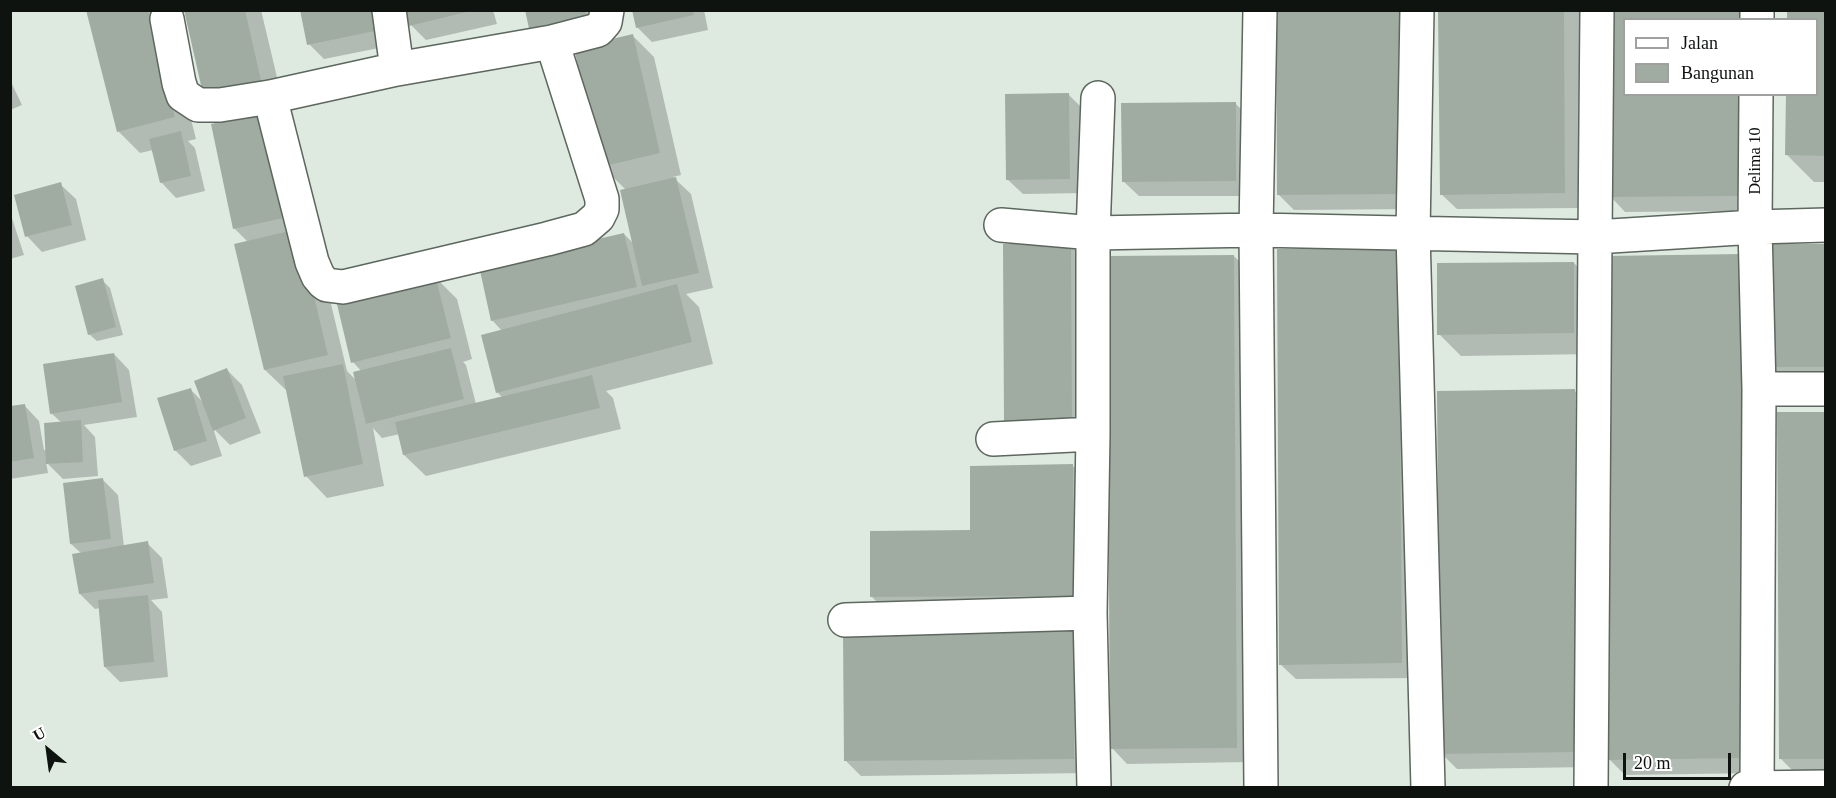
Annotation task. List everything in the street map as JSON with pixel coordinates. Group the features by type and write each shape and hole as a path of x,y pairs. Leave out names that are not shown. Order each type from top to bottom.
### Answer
{"street":[{"path":"389,10 398,69"},
{"path":"167,19 183,94 188,100 198,105 220,105 270,97 398,69 552,42 598,30 605,22 607,10"},
{"path":"1260,10 1256,230 1261,788"},
{"path":"1418,10 1413,232 1428,788"},
{"path":"1591,788 1597,10"},
{"path":"270,97 312,262 323,282 327,285 343,287 584,229 598,217 602,209 602,199 552,42"},
{"name":"Delima 10","path":"1756,96 1755,227 1759,389 1757,787"},
{"path":"1094,788 1090,612 1093,233 1098,98"},
{"path":"1000,225 1093,233 1256,230 1595,237 1826,225"},
{"path":"1759,389 1826,389"},
{"path":"993,439 1093,434"},
{"path":"845,620 1090,612"},
{"path":"1746,788 1826,787"}],"building":[{"path":"86,10 148,10 175,117 117,132"},
{"path":"184,10 245,10 263,89 205,103"},
{"path":"300,10 376,10 380,30 307,45"},
{"path":"406,10 471,10 471,11 409,26"},
{"path":"525,10 585,10 587,21 530,33"},
{"path":"632,10 693,10 694,15 636,28"},
{"path":"1276,10 1404,10 1404,194 1277,195"},
{"path":"1438,10 1564,10 1565,193 1440,195"},
{"path":"1607,10 1739,10 1739,18 1623,18 1623,96 1740,96 1740,196 1608,197"},
{"path":"1787,10 1826,10 1826,156 1785,155 1786,96 1818,96 1818,18 1787,18"},
{"path":"633,34 660,153 601,167 574,48"},
{"path":"1069,93 1070,179 1006,180 1005,94"},
{"path":"1236,102 1236,181 1122,182 1121,103"},
{"path":"266,112 288,217 233,229 211,124"},
{"path":"181,131 191,176 160,183 149,139"},
{"path":"676,177 699,273 642,286 620,190"},
{"path":"61,182 72,225 25,237 14,195"},
{"path":"298,229 328,355 264,370 234,244"},
{"path":"624,233 637,287 491,321 479,266"},
{"path":"1071,243 1072,420 1004,421 1003,244"},
{"path":"1769,244 1826,244 1826,367 1770,367"},
{"path":"1399,248 1402,663 1279,665 1277,249"},
{"path":"1743,254 1746,758 1608,760 1605,256"},
{"path":"1234,255 1237,748 1110,749 1107,256"},
{"path":"1574,262 1574,333 1437,335 1437,263"},
{"path":"435,275 451,338 351,363 336,300"},
{"path":"103,278 116,327 88,335 75,286"},
{"path":"677,284 692,342 496,393 481,335"},
{"path":"451,348 464,399 366,424 353,372"},
{"path":"114,353 122,402 50,414 43,364"},
{"path":"343,364 363,464 304,477 283,376"},
{"path":"227,368 246,418 213,431 194,381"},
{"path":"592,375 600,408 403,455 395,422"},
{"path":"191,388 207,441 174,451 157,398"},
{"path":"1575,389 1577,752 1440,754 1437,391"},
{"path":"25,404 34,458 10,462 10,406"},
{"path":"1777,412 1826,412 1826,759 1779,759"},
{"path":"81,420 83,462 46,464 44,423"},
{"path":"1073,464 1074,596 870,597 870,531 970,530 970,466"},
{"path":"103,478 111,539 70,544 63,483"},
{"path":"148,541 154,583 79,594 72,554"},
{"path":"148,595 154,662 104,667 98,600"},
{"path":"1074,630 1074,759 844,761 843,633"}]}
